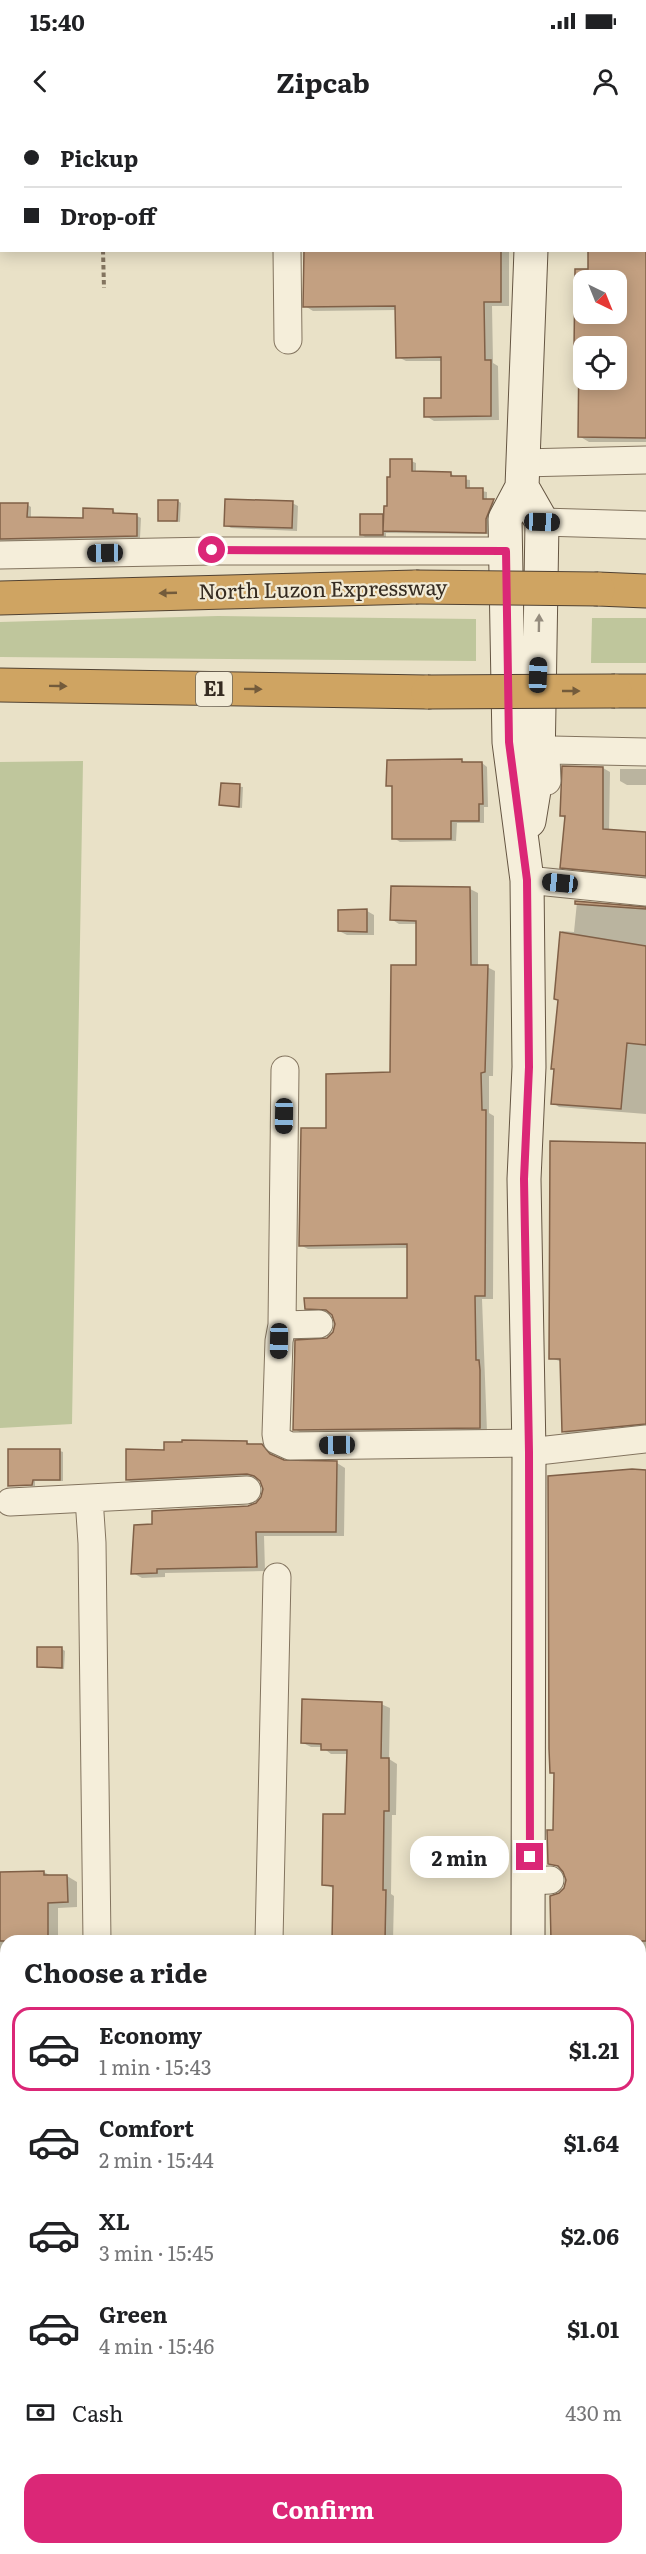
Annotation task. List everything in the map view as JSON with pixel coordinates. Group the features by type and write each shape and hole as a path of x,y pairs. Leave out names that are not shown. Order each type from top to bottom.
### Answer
{"highway":[{"name":"North Luzon Expressway","path":"0,598 416,587 646,591"},
{"name":"E1","path":"0,686 428,692 630,691"}],"main road":[{"path":"529,1935 540,1880 524,1179 529,1067 527,880 509,742 505,519 522,475 531,252"},
{"path":"522,475 542,522 538,765 524,848"}],"street":[{"path":"287,252 288,340"},
{"path":"522,475 646,460"},
{"path":"542,522 646,525"},
{"path":"0,555 212,550 506,551"},
{"path":"524,848 544,818 547,798 546,757 552,750 646,752"},
{"path":"527,880 646,892"},
{"path":"285,1070 282,1325 279,1341 277,1440 290,1446 529,1448 646,1439"},
{"path":"282,1325 319,1324"},
{"path":"10,1502 247,1490"},
{"path":"89,1498 92,1543 97,1935"},
{"path":"269,1935 277,1577"}],"path":[{"path":"103,252 104,288"}],"green space":[{"path":"218,616 476,619 476,661 0,657 0,622"},
{"path":"592,618 646,618 646,663 591,663"},
{"path":"83,761 72,1424 0,1428 0,762"}],"building":[{"path":"304,252 501,252 501,302 484,302 485,360 491,360 491,416 424,417 424,398 441,398 441,357 396,358 395,306 303,307"},
{"path":"588,252 646,252 646,438 578,437 579,390 627,390 627,336 574,336 574,324 627,324 627,270 575,270 588,269"},
{"path":"390,459 412,459 412,471 451,472 451,476 466,476 466,488 483,488 483,499 494,499 486,519 486,533 383,531"},
{"path":"225,499 293,501 292,528 224,526"},
{"path":"158,500 178,500 177,521 158,521"},
{"path":"0,503 28,503 27,517 83,518 83,508 113,509 113,513 137,514 137,536 0,539"},
{"path":"360,514 383,514 383,535 360,535"},
{"path":"462,759 462,762 482,762 483,804 479,804 479,821 451,821 451,839 392,839 392,786 386,786 387,760"},
{"path":"562,766 603,767 603,829 646,832 646,876 560,868 565,816 560,816"},
{"path":"221,783 240,784 239,807 219,805"},
{"path":"391,886 470,887 471,965 488,965 485,1072 481,1073 482,1110 486,1110 485,1296 475,1296 476,1360 479,1360 480,1370 480,1428 293,1430 295,1340 327,1338 333,1332 335,1324 332,1315 326,1310 305,1309 304,1298 407,1298 407,1244 299,1246 301,1128 326,1128 326,1074 390,1072 391,965 416,965 416,921 390,920"},
{"path":"575,901 646,907 646,909 575,904"},
{"path":"367,909 367,932 338,931 338,910"},
{"path":"560,932 646,946 646,1045 627,1043 621,1109 551,1104 554,1069 551,1069 558,1000 554,999"},
{"path":"550,1141 646,1143 646,1424 562,1432 560,1359 549,1359"},
{"path":"182,1440 247,1441 247,1444 262,1444 270,1454 284,1460 337,1461 336,1532 256,1532 257,1567 157,1569 157,1573 131,1574 134,1525 152,1524 152,1511 248,1506 256,1503 261,1497 263,1489 260,1481 247,1474 126,1480 126,1449 164,1450 164,1442 182,1442"},
{"path":"8,1449 60,1449 60,1480 33,1480 32,1485 8,1486"},
{"path":"632,1469 646,1470 646,1935 551,1935 550,1896 559,1893 564,1888 566,1880 558,1866 548,1864 547,1830 553,1830 554,1773 550,1773 549,1749 548,1476"},
{"path":"37,1647 62,1647 62,1668 37,1667"},
{"path":"302,1699 382,1702 381,1758 389,1758 389,1811 384,1811 385,1935 332,1935 333,1886 322,1885 323,1814 345,1814 347,1750 321,1750 321,1744 301,1743"},
{"path":"44,1871 44,1875 67,1875 68,1902 48,1903 48,1935 0,1935 0,1872"}],"route":[{"path":"212,550 506,551 509,742 527,880 529,1067 524,1179 529,1452 530,1857"}]}
